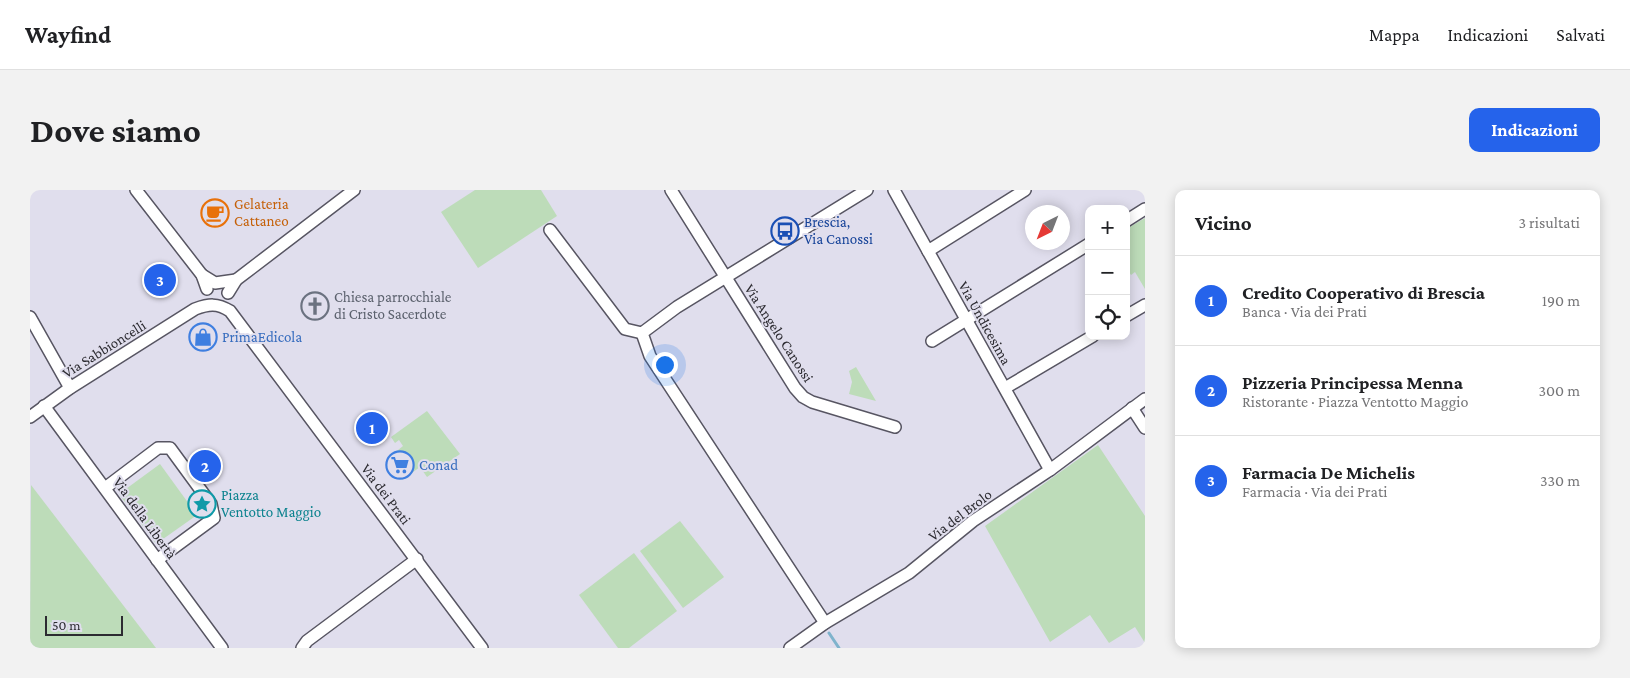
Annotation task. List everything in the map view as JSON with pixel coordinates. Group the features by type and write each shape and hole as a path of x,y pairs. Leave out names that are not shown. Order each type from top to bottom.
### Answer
{"street":[{"name":"Via dei Prati","path":"136,190 212,287"},
{"path":"222,300 236,280 354,190"},
{"name":"Via Angelo Canossi","path":"671,190 803,397 812,402 895,427"},
{"name":"Via Angelo Canossi","path":"726,278 867,190"},
{"name":"Via Undicesima","path":"894,190 1050,470"},
{"path":"928,251 1025,190"},
{"path":"1130,218 1145,209"},
{"path":"550,230 624,329 644,330 726,278"},
{"path":"932,341 1085,246"},
{"path":"212,287 236,280"},
{"name":"Via dei Prati","path":"212,287 226,287 222,300"},
{"name":"Via dei Prati","path":"212,287 208,301 222,300"},
{"name":"Via Sabbioncelli","path":"195,309 212,287"},
{"name":"Via dei Prati","path":"222,300 482,648"},
{"name":"Via Sabbioncelli","path":"30,417 70,388 195,309 222,300"},
{"path":"1130,314 1145,305"},
{"path":"30,317 70,388"},
{"path":"644,330 650,356 825,623"},
{"path":"1005,388 1086,340"},
{"name":"Via del Brolo","path":"790,648 825,623 910,572 974,521 1050,470 1145,399"},
{"name":"Via della Libertà","path":"44,406 222,648"},
{"path":"1132,408 1145,428"},
{"path":"105,488 158,448 170,448 211,504 214,518 157,560"},
{"path":"302,648 307,641 417,559"}],"green space":[{"path":"475,190 541,190 557,216 478,268 441,212"},
{"path":"1145,218 1145,289 1135,272 1131,275 1130,273 1130,227"},
{"path":"856,367 876,401 849,394 852,382 849,371"},
{"path":"427,411 460,454 427,477 420,467 402,480 387,459 403,446 399,440 395,443 391,437"},
{"path":"1098,445 1145,516 1145,643 1135,627 1109,643 1090,615 1050,642 985,526"},
{"path":"160,464 197,515 156,544 119,494"},
{"path":"31,485 156,648 30,648"},
{"path":"680,521 724,577 683,608 640,551"},
{"path":"634,553 677,611 629,648 618,648 579,595"}],"waterway":[{"path":"829,633 839,648"}],"place":[{"name":"Gelateria Cattaneo","path":"215,213"},
{"name":"Brescia, Via Canossi","path":"785,231"},
{"name":"Farmacia De Michelis","path":"160,280"},
{"name":"Chiesa parrocchiale di Cristo Sacerdote","path":"315,306"},
{"name":"PrimaEdicola","path":"203,337"},
{"name":"Credito Cooperativo di Brescia","path":"372,428"},
{"name":"Conad","path":"400,465"},
{"name":"Pizzeria Principessa Menna","path":"205,466"},
{"name":"Piazza Ventotto Maggio","path":"202,504"}]}
